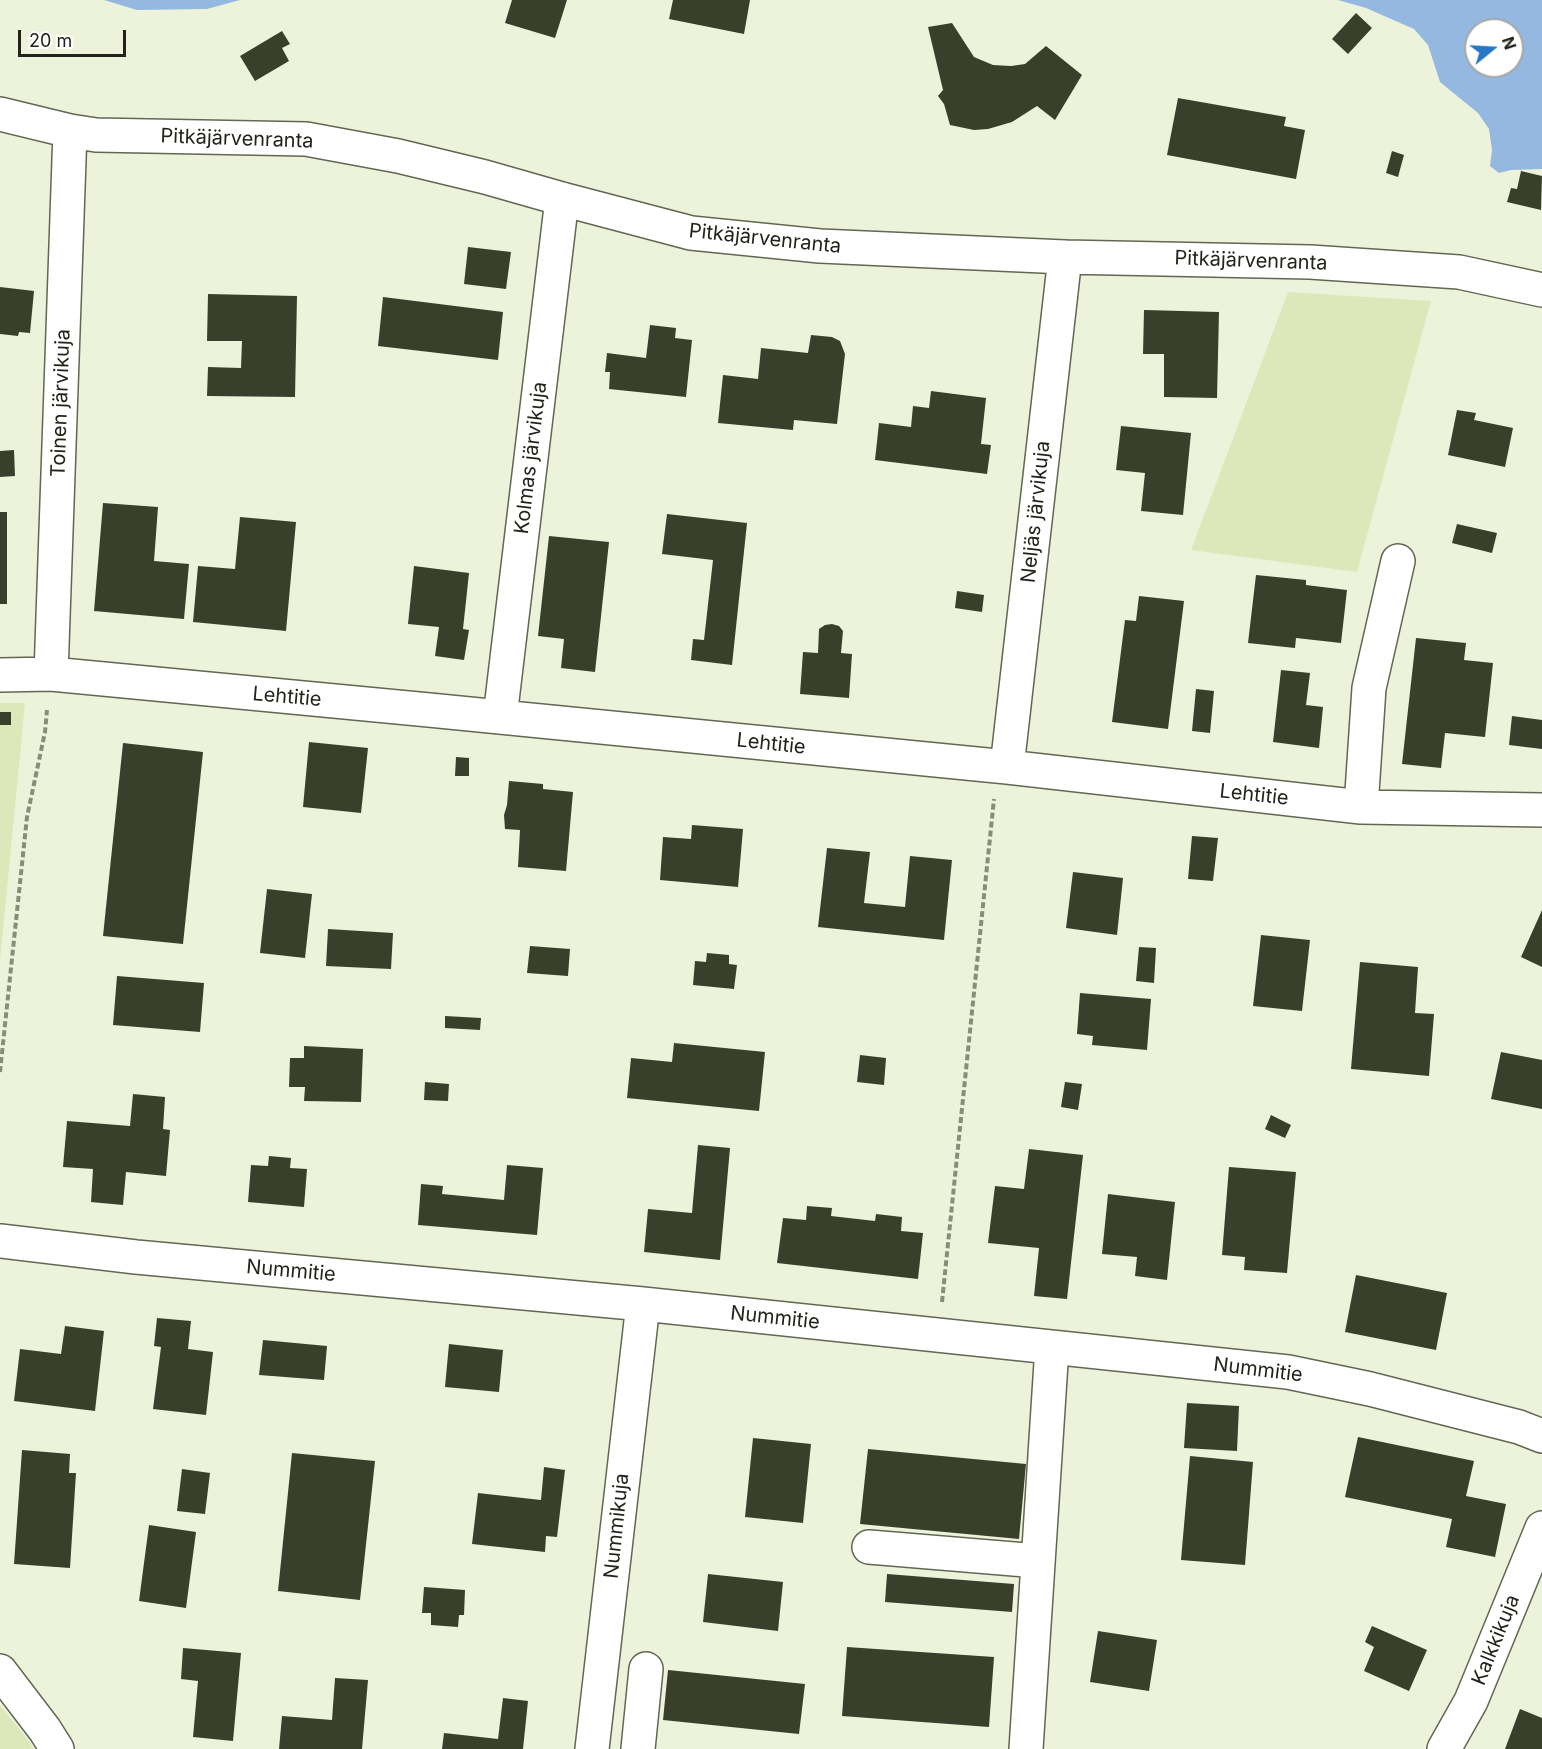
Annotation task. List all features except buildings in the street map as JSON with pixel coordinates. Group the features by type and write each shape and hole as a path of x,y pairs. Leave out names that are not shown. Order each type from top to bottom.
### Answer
{"street":[{"name":"Pitkäjärvenranta","path":"0,114 96,135 306,139 398,156 485,177 562,200 691,233 820,246 1065,257 1310,262 1459,272 1542,290"},
{"name":"Toinen järvikuja","path":"51,674 70,131"},
{"name":"Kolmas järvikuja","path":"500,717 562,200"},
{"name":"Neljäs järvikuja","path":"1003,766 1065,257"},
{"path":"1361,807 1369,688 1398,561"},
{"name":"Lehtitie","path":"0,675 51,674 500,717 1003,766 1361,807 1542,810"},
{"name":"Nummitie","path":"0,1241 136,1257 643,1304 1288,1372 1382,1392 1519,1427 1542,1436"},
{"name":"Nummikuja","path":"592,1749 643,1304"},
{"path":"1026,1749 1052,1347"},
{"name":"Kalkkikuja","path":"1444,1749 1471,1701 1542,1528"},
{"path":"869,1547 1038,1561"},
{"path":"638,1749 646,1669"},
{"path":"0,1671 57,1749"}],"path":[{"path":"0,1071 27,817 45,732 51,674"},
{"path":"939,1335 1003,766"}],"green space":[{"path":"1288,292 1431,301 1357,572 1191,550"},
{"path":"0,703 25,703 0,961"},
{"path":"0,1705 24,1735 34,1749 0,1749"}],"water":[{"path":"104,0 240,0 207,9 137,10"},
{"path":"1338,0 1542,0 1542,169 1511,170 1499,173 1490,166 1492,150 1489,129 1478,113 1440,82 1428,45 1414,29 1366,8"}]}
